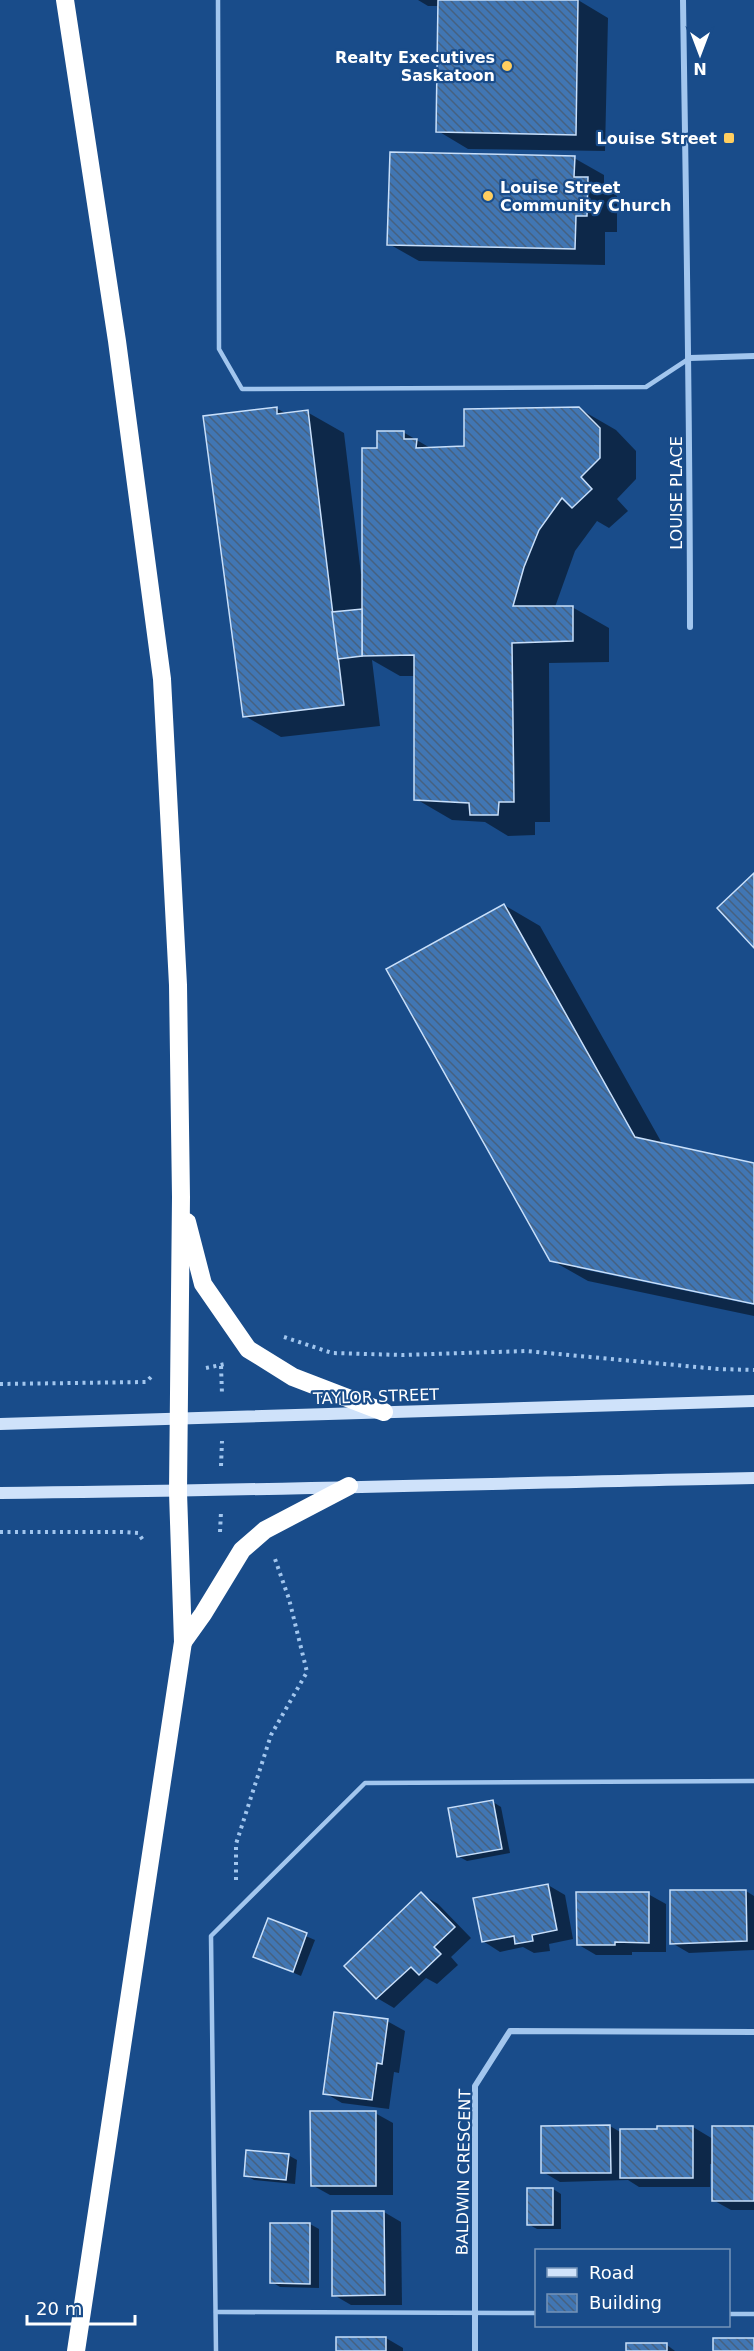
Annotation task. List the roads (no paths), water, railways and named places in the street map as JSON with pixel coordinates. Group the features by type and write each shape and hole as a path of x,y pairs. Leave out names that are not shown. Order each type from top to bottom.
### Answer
{"highway":[{"path":"65,0 117,341 162,679 178,985 181,1197 178,1492 183,1642 76,2351"},
{"path":"181,1197 203,1284 248,1349 293,1377 384,1412"},
{"path":"183,1642 242,1550 265,1530 349,1486"}],"main road":[{"name":"TAYLOR STREET","path":"0,1424 754,1401"},
{"path":"0,1493 178,1492 349,1486 754,1478"}],"street":[{"path":"683,0 686,304 690,358 754,356"},
{"name":"LOUISE PLACE","path":"690,358 690,627"},
{"name":"BALDWIN CRESCENT","path":"474,2351 474,2086 510,2031 754,2032"}],"lane":[{"path":"218,0 219,349 242,388 646,387 690,358"},
{"path":"216,2351 211,1936 365,1784 754,1781"},
{"path":"216,2312 535,2313"},
{"path":"730,2314 754,2314"}],"place":[{"name":"Realty Executives Saskatoon","path":"507,66"},
{"name":"Louise Street","path":"729,138"},
{"name":"Louise Street Community Church","path":"488,196"}]}
